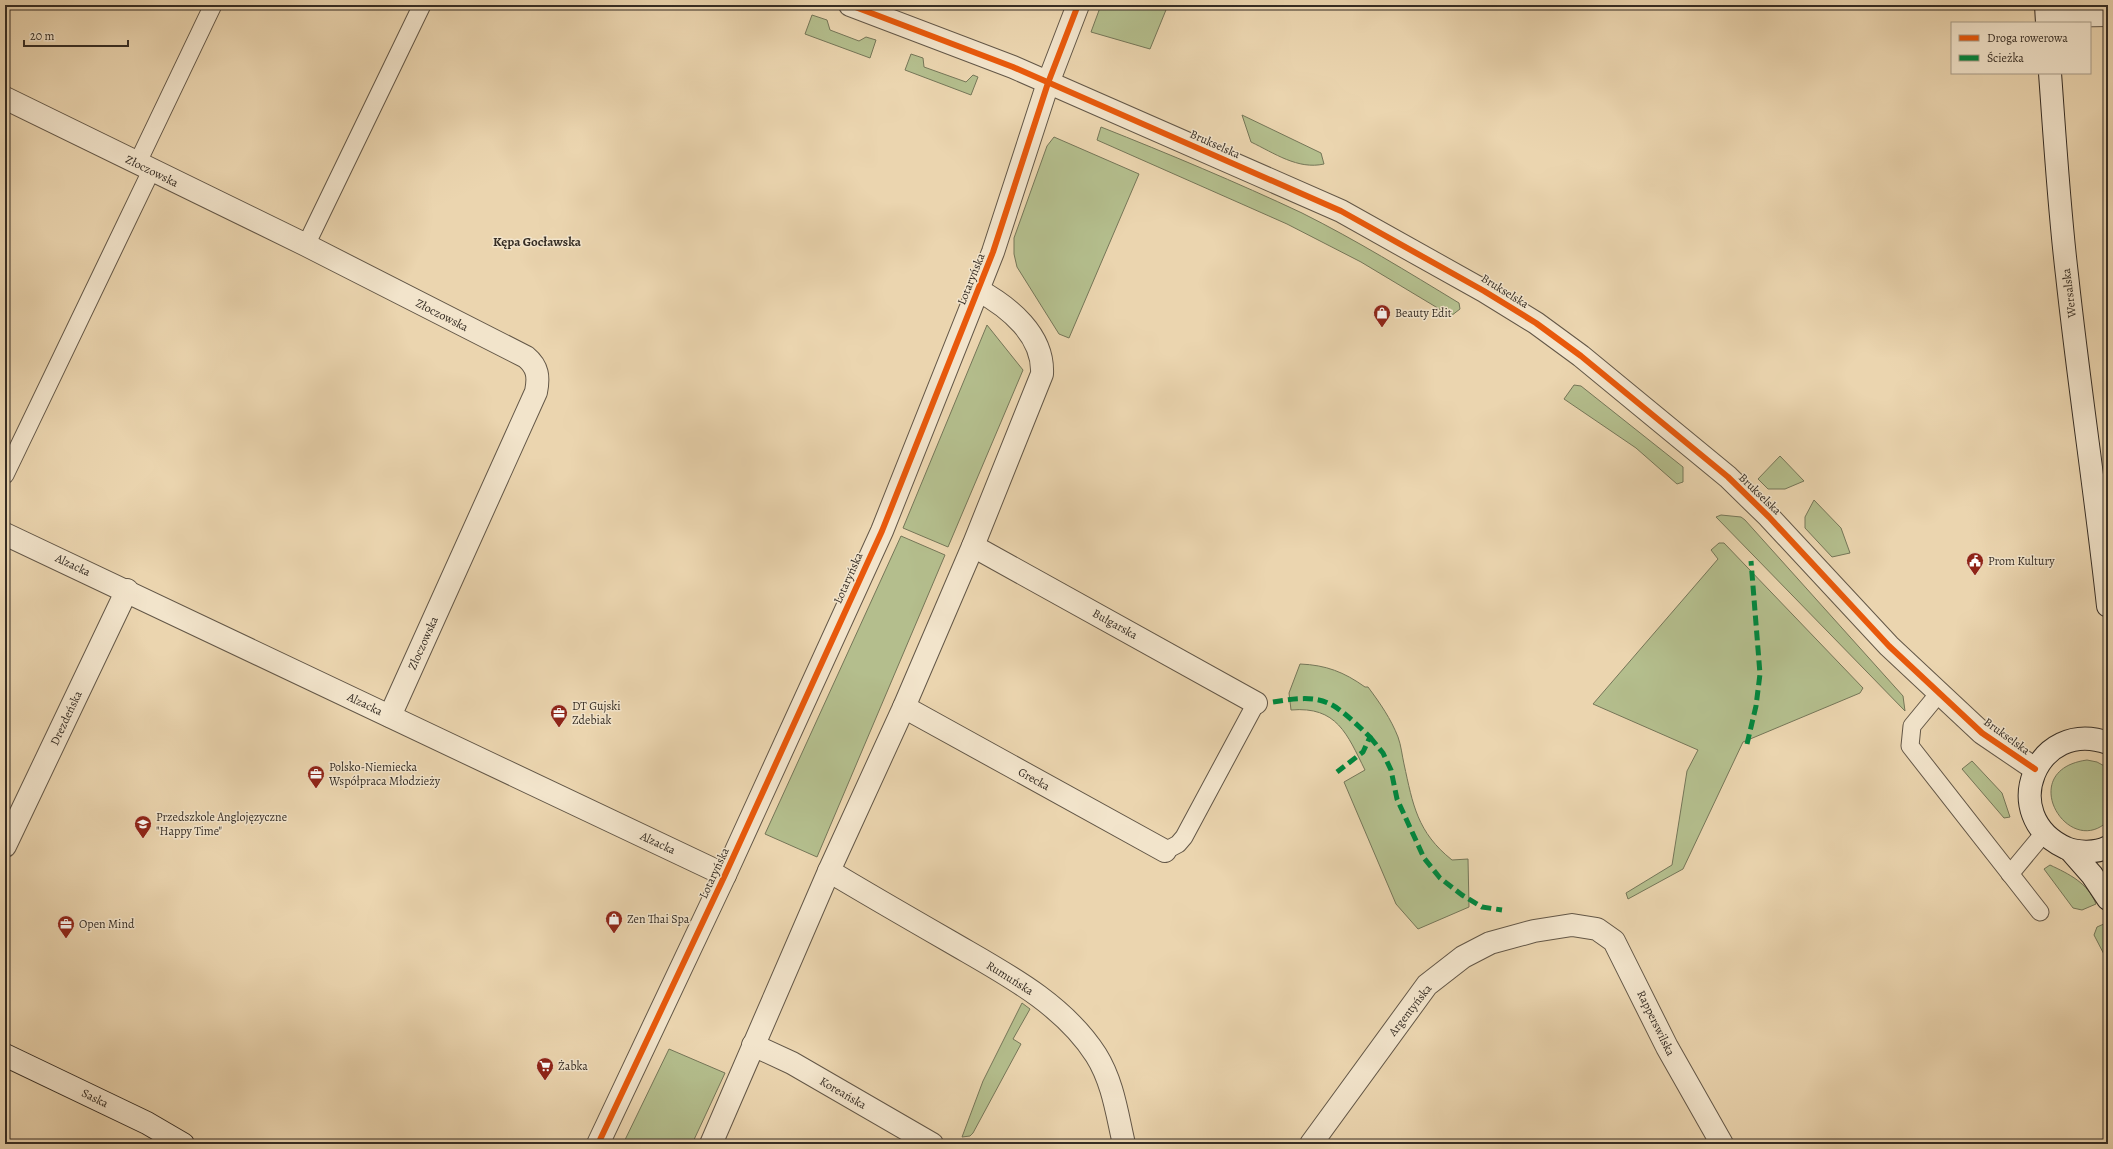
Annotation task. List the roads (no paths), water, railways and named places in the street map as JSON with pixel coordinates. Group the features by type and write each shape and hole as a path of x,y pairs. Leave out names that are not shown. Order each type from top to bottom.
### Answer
{"street":[{"name":"Brukselska","path":"850,5 1048,83 1341,211 1484,291 1536,323 1581,356 1728,477 1769,517 1889,646 1940,692 1982,733 2035,769"},
{"name":"Lotaryńska","path":"598,1144 725,875 882,531 993,252 1048,83 1078,5"},
{"path":"2047,15 2108,15"},
{"name":"Wersalska","path":"2050,74 2058,187 2067,277 2103,512 2108,606"},
{"name":"Złoczowska","path":"5,98 306,245 526,357 535,366 538,377 536,392 390,716"},
{"path":"711,1144 829,871 904,707 973,546 1042,374 1043,361 1031,334 999,302 978,290"},
{"name":"Alzacka","path":"5,534 127,590 725,875"},
{"name":"Bułgarska","path":"973,546 1256,703"},
{"name":"Drezdeńska","path":"5,846 127,590"},
{"name":"Grecka","path":"904,707 1165,851"},
{"path":"2108,743 2096,739 2078,739 2060,744 2046,754 2035,769 2030,786 2029,803 2034,819 2044,833 2056,843 2070,850 2088,852 2108,847"},
{"path":"2070,850 2092,875 2108,899"},
{"name":"Rumuńska","path":"829,871 974,956 1046,1001 1081,1034 1097,1056 1114,1098 1124,1144"},
{"name":"Argentyńska","path":"1311,1144 1427,985 1463,957 1490,943 1534,931 1572,925"},
{"name":"Rapperswilska","path":"1572,925 1597,929 1614,941 1667,1047 1722,1144"},
{"name":"Koreańska","path":"753,1045 792,1063 932,1144"},
{"name":"Saska","path":"5,1055 147,1123 183,1144"}],"lane":[{"path":"5,475 144,167 213,5"},
{"path":"306,245 422,5"},
{"path":"1940,692 1912,726 1910,746 2040,912"},
{"path":"1165,851 1178,844 1184,837 1256,703"},
{"path":"2010,874 2044,833"}],"place":[{"name":"Beauty Edit","path":"1382,328"},
{"name":"Prom Kultury","path":"1975,576"},
{"name":"DT Gujski Zdebiak","path":"559,728"},
{"name":"Polsko-Niemiecka Współpraca Młodzieży","path":"316,789"},
{"name":"Przedszkole Anglojęzyczne \"Happy Time\"","path":"143,839"},
{"name":"Zen Thai Spa","path":"614,934"},
{"name":"Open Mind","path":"66,939"},
{"name":"Żabka","path":"545,1081"}],"district":[{"name":"Kępa Gocławska","path":"537,241"}]}
